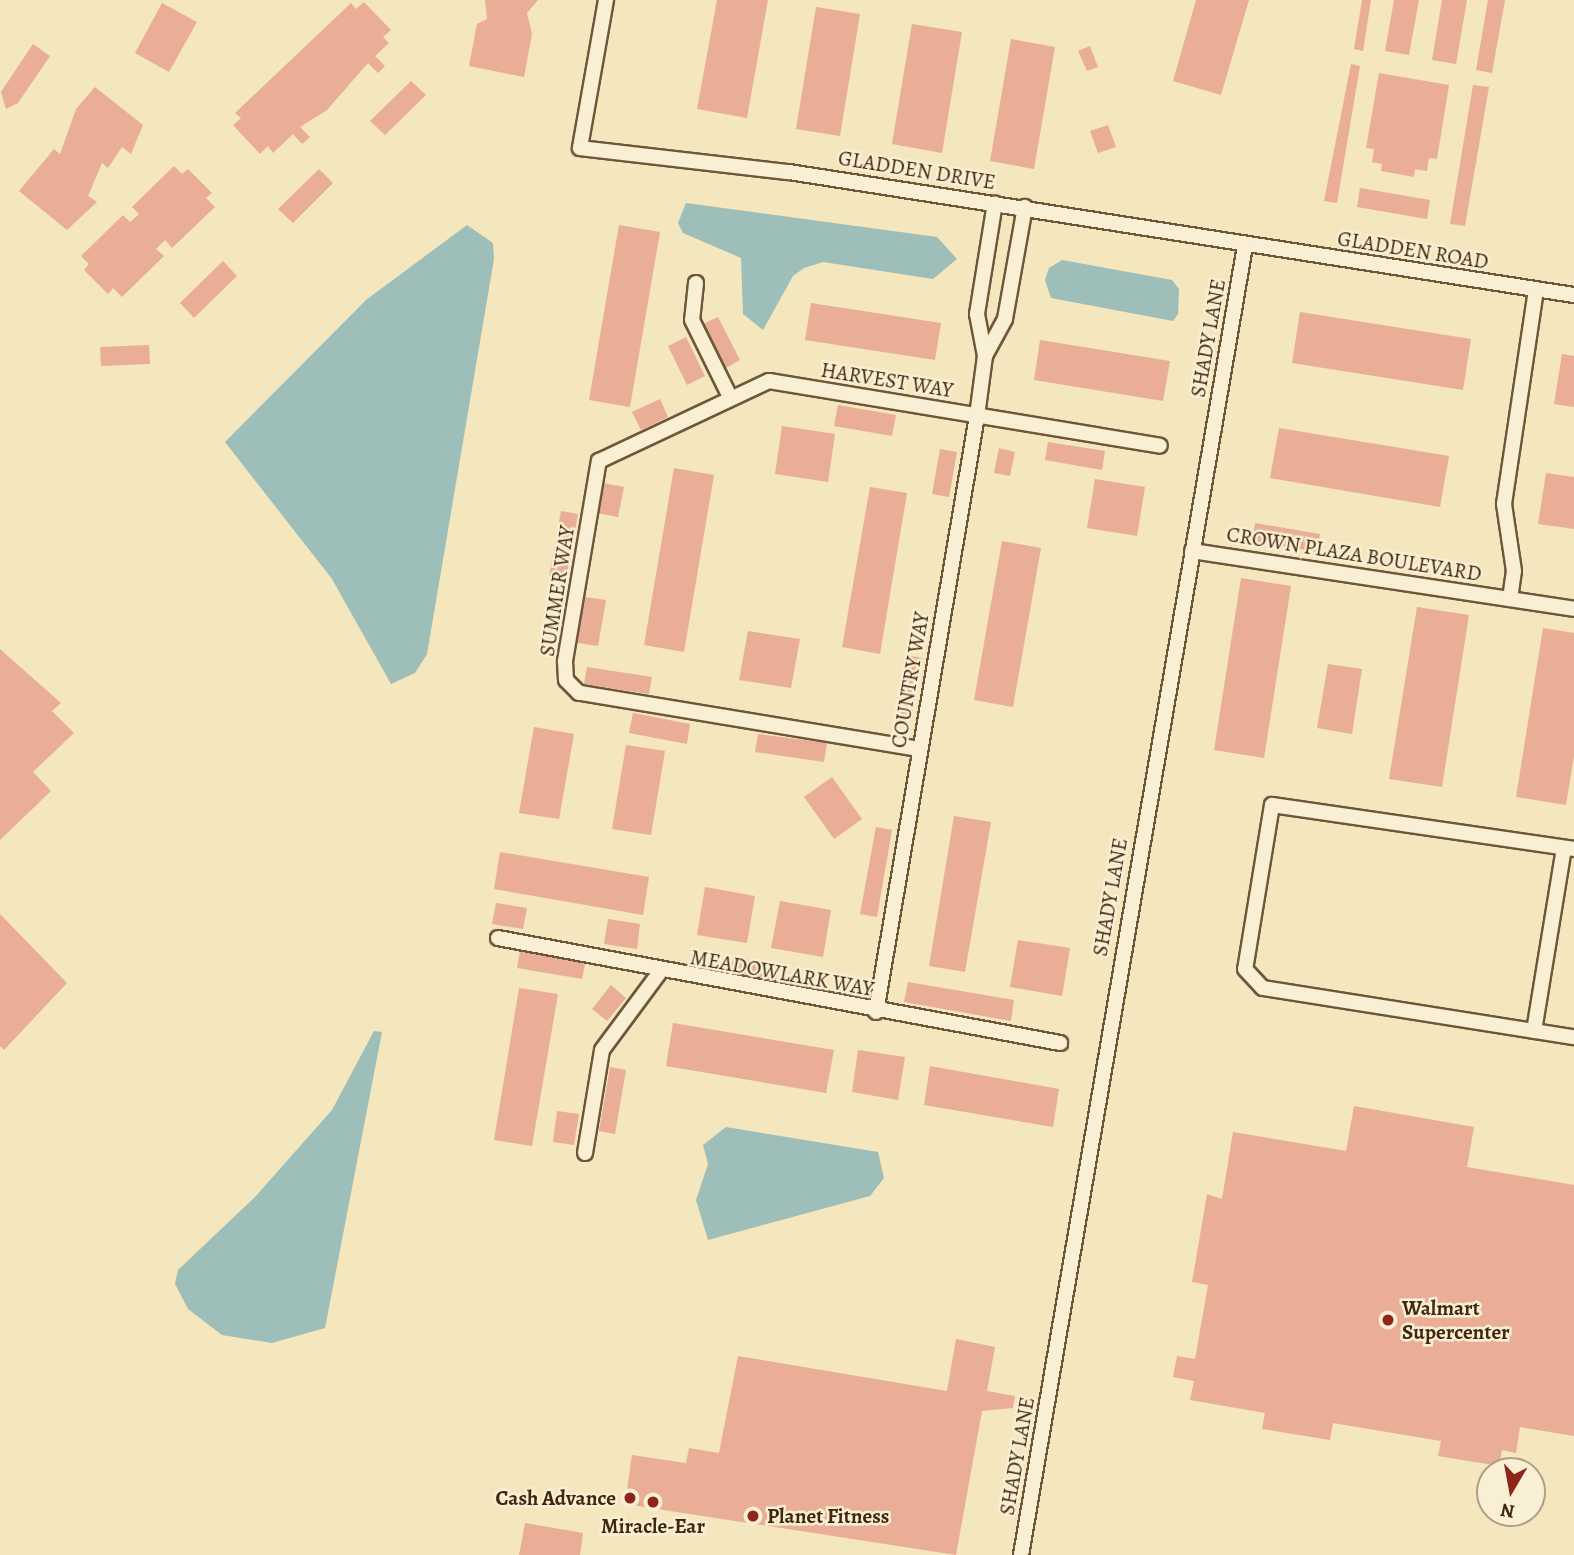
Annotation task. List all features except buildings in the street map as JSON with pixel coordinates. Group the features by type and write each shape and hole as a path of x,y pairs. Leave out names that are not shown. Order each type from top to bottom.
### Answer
{"street":[{"name":"GLADDEN DRIVE","path":"606,0 580,148 1026,207 1245,246"},
{"path":"985,356 977,314 995,203"},
{"path":"985,356 1005,319 1026,207"},
{"name":"GLADDEN ROAD","path":"1245,246 1574,295"},
{"name":"SHADY LANE","path":"1021,1555 1245,246"},
{"path":"696,283 692,320 730,397"},
{"name":"CROWN PLAZA BOULEVARD","path":"1510,599 1514,571 1504,505 1536,290"},
{"name":"COUNTRY WAY","path":"876,1012 985,356"},
{"name":"HARVEST WAY","path":"730,397 769,381 1160,446"},
{"name":"SUMMER WAY","path":"730,397 600,461 566,680 579,693 919,750"},
{"name":"CROWN PLAZA BOULEVARD","path":"1192,551 1574,609"},
{"path":"1534,1031 1569,848 1272,805 1245,969 1263,988 1534,1031 1574,1037"},
{"name":"MEADOWLARK WAY","path":"498,938 638,961 660,972 1060,1043"},
{"path":"586,1153 603,1050 660,972"}],"water":[{"path":"686,203 937,237 957,259 933,279 823,262 804,268 793,276 763,330 743,314 741,258 683,233 678,223"},
{"path":"467,225 493,243 494,259 427,654 415,673 391,684 332,579 225,442 366,300"},
{"path":"1062,260 1172,280 1179,289 1178,314 1173,321 1051,298 1045,280 1049,268"},
{"path":"374,1031 382,1032 325,1328 272,1343 222,1335 188,1309 175,1284 178,1270 255,1197 332,1110"},
{"path":"726,1127 878,1152 884,1178 870,1196 708,1240 696,1200 708,1164 703,1145"}],"place":[{"name":"Walmart Supercenter","path":"1388,1320"},
{"name":"Cash Advance","path":"630,1498"},
{"name":"Miracle-Ear","path":"653,1502"},
{"name":"Planet Fitness","path":"753,1516"}]}
